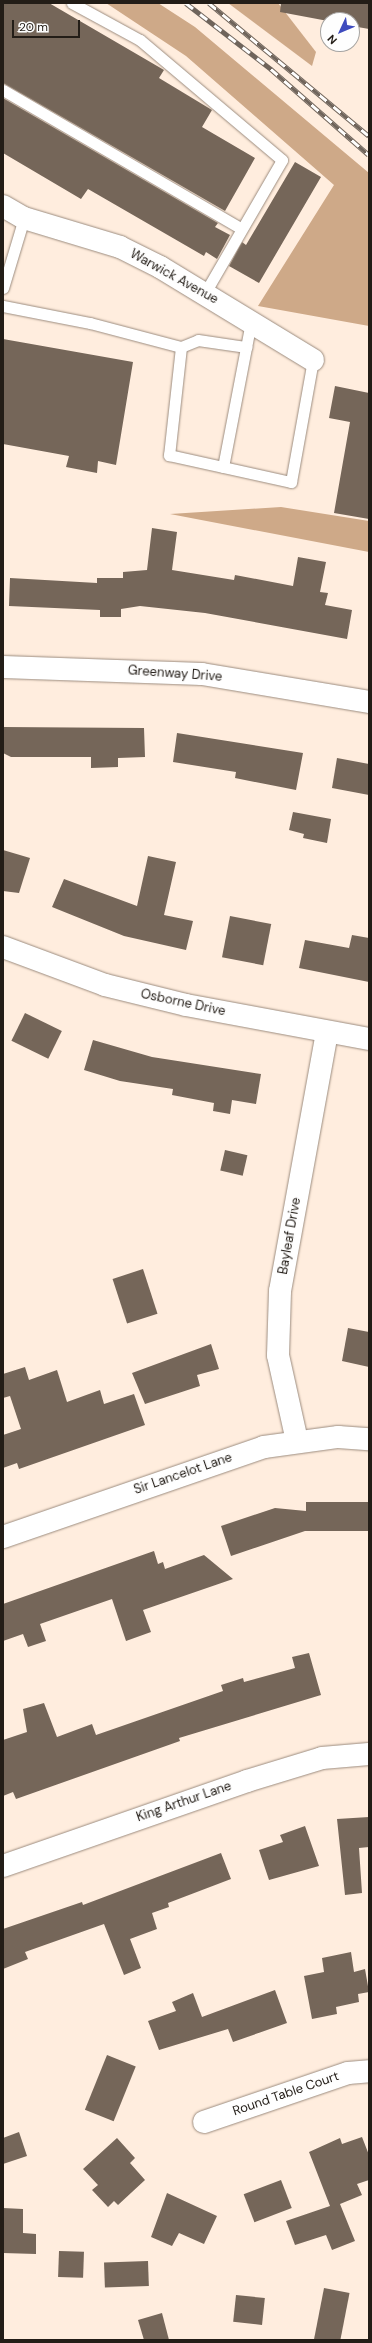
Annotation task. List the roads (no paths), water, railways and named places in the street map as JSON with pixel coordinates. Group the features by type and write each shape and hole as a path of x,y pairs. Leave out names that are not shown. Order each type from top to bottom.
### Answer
{"street":[{"name":"Warwick Avenue","path":"3,206 24,218 120,247 205,294 314,360"},
{"name":"Greenway Drive","path":"3,667 202,674 369,702"},
{"name":"Osborne Drive","path":"3,947 105,985 186,1005 369,1039"},
{"name":"Bayleaf Drive","path":"297,1441 278,1355 280,1291 327,1032"},
{"name":"Sir Lancelot Lane","path":"3,1537 264,1447 297,1441 338,1437 369,1439"},
{"name":"King Arthur Lane","path":"3,1866 247,1781 322,1758 369,1754"},
{"name":"Round Table Court","path":"204,2122 341,2075 369,2071"}],"lane":[{"path":"72,3 140,40 282,160 240,228 205,294"},
{"path":"3,90 240,228"},
{"path":"3,288 24,218"},
{"path":"3,306 90,323 182,347 198,340 246,347"},
{"path":"223,467 250,322"},
{"path":"182,347 169,455 291,482 314,360"}],"railway":[{"path":"186,3 271,69 369,155"},
{"path":"209,3 369,136"}]}
